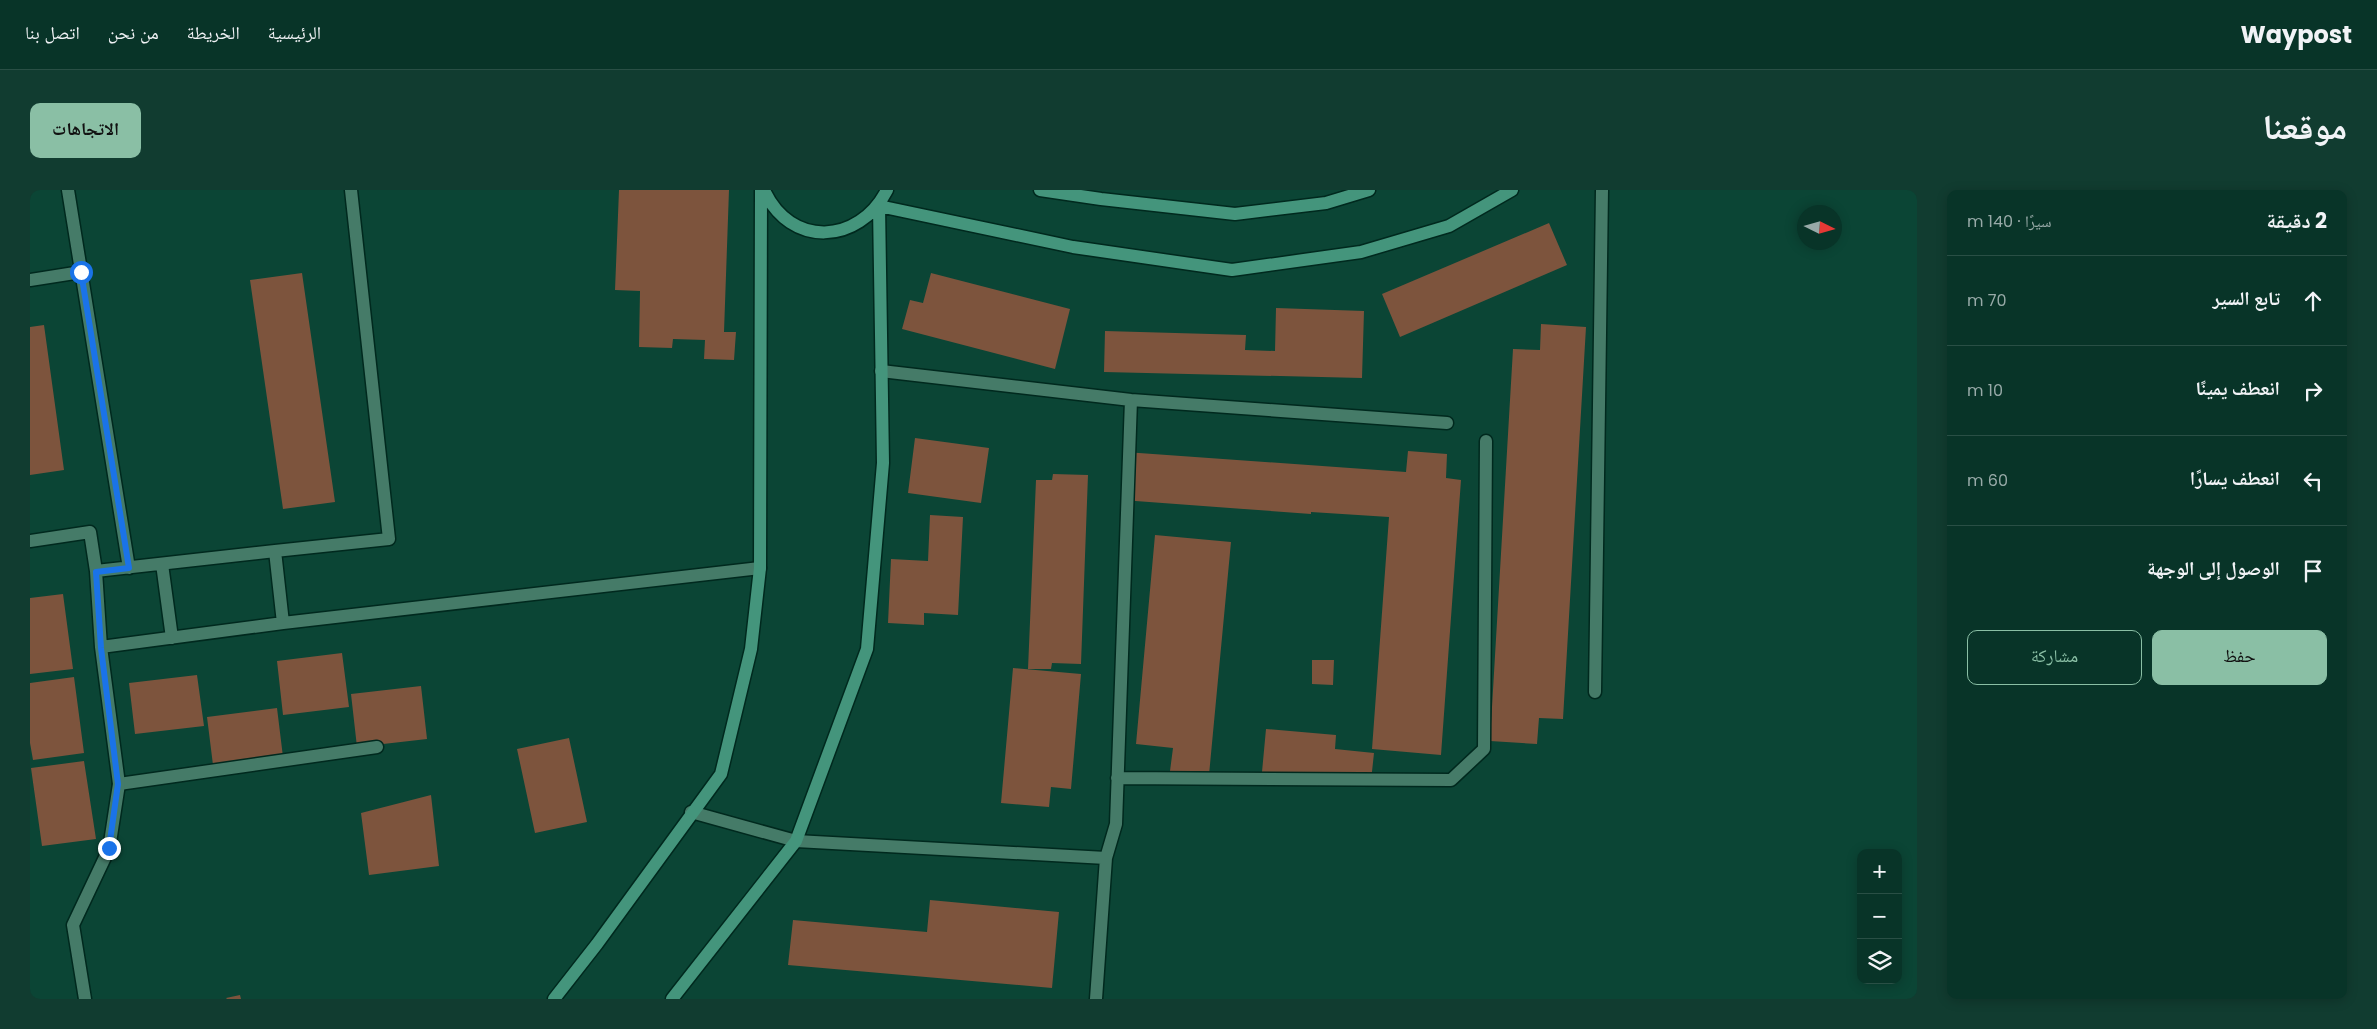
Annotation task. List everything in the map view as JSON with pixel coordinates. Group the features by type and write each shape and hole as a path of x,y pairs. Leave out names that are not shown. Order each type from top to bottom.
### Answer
{"street":[{"path":"68,190 129,568"},
{"path":"96,572 389,539 351,190"},
{"path":"762,190 770,203 784,218 803,229 824,233 844,230 863,221 879,206 887,190"},
{"path":"554,999 597,944 721,774 752,649 760,568 762,190"},
{"path":"1040,190 1101,200 1235,214 1326,203 1369,190"},
{"path":"879,206 1073,247 1232,270 1361,252 1450,226 1512,190"},
{"path":"1595,692 1602,190"},
{"path":"672,999 796,841 867,650 883,463 879,206"},
{"path":"30,280 81,272"},
{"path":"881,371 1131,400 1447,423"},
{"path":"1096,999 1106,858 1116,824 1131,400"},
{"path":"1118,778 1451,780 1484,748 1486,441"},
{"path":"30,541 90,532 96,572 101,648 118,784 109,848 74,925 85,999"},
{"path":"275,551 284,623"},
{"path":"162,564 172,638"},
{"path":"101,648 284,623 760,568"},
{"path":"118,784 377,747"},
{"path":"692,812 796,841 1106,858"}],"building":[{"path":"619,190 729,190 724,332 736,332 734,360 704,359 705,340 673,339 672,348 639,347 640,291 615,290"},
{"path":"1549,223 1567,265 1400,337 1382,294"},
{"path":"302,273 335,502 283,509 250,280"},
{"path":"931,273 1070,309 1055,369 902,329 910,300 923,303"},
{"path":"1276,308 1364,311 1362,378 1104,372 1105,331 1246,335 1245,350 1275,351"},
{"path":"1541,324 1586,327 1563,719 1539,718 1537,744 1490,741 1513,349 1540,350"},
{"path":"44,325 64,470 30,475 30,327"},
{"path":"915,438 989,448 981,503 908,493"},
{"path":"1408,451 1447,454 1446,478 1461,480 1441,755 1372,749 1389,517 1311,512 1311,514 1122,500 1125,452 1406,472"},
{"path":"1053,474 1088,475 1081,664 1052,663 1051,669 1028,669 1036,480 1052,480"},
{"path":"930,515 963,517 958,615 924,613 924,625 888,623 891,559 928,561"},
{"path":"1155,535 1231,542 1209,775 1170,771 1173,748 1136,744"},
{"path":"63,594 73,669 30,674 30,598"},
{"path":"342,653 349,707 283,715 277,661"},
{"path":"1312,660 1334,660 1333,685 1312,684"},
{"path":"1013,668 1081,674 1071,789 1051,787 1049,807 1001,803"},
{"path":"197,675 204,726 135,734 129,683"},
{"path":"74,677 84,753 33,760 30,743 30,683"},
{"path":"421,686 427,739 357,747 351,694"},
{"path":"277,708 283,757 213,765 207,717"},
{"path":"1266,729 1336,735 1335,749 1374,753 1371,781 1262,772"},
{"path":"569,738 587,822 535,833 517,749"},
{"path":"84,761 96,839 42,846 31,768"},
{"path":"431,795 439,866 369,875 361,813"},
{"path":"930,900 1059,912 1052,988 788,965 793,920 927,932"},
{"path":"240,995 241,999 226,998"}],"route":[{"path":"81,272 129,568 96,572 101,648 118,784 109,848"}]}
